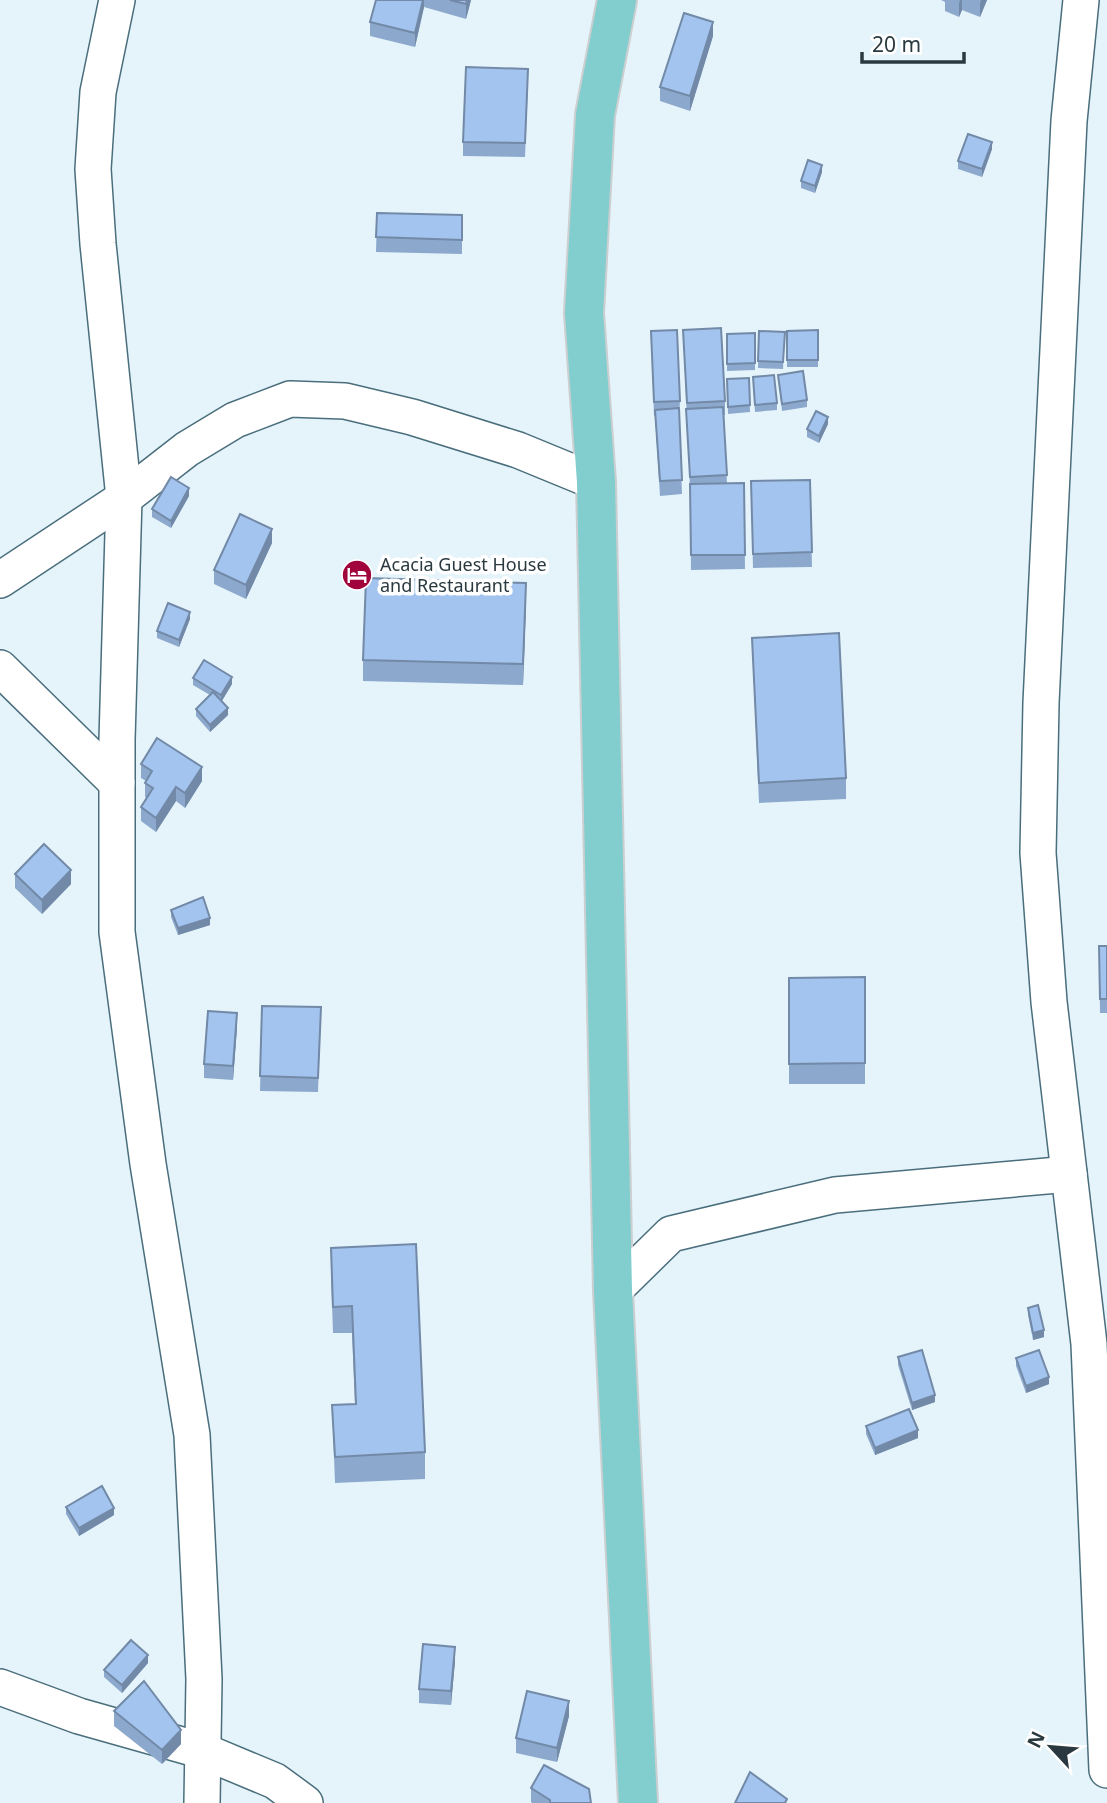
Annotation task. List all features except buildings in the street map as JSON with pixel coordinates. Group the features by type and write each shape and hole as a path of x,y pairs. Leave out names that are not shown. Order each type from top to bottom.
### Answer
{"main road":[{"path":"617,0 595,115 584,313 596,482 613,1291 638,1803"}],"street":[{"path":"117,0 99,92 93,169 97,244 124,498 117,783 117,932 148,1164 192,1435 204,1679 202,1803"},
{"path":"1081,0 1069,121 1041,703 1038,853 1049,1002 1089,1344 1107,1770"},
{"path":"0,580 124,498 187,449 225,425 290,399 345,401 412,417 517,450 596,482"},
{"path":"0,668 117,783"},
{"path":"613,1291 671,1234 835,1195 1069,1174"},
{"path":"0,1688 79,1716 203,1751 275,1781 304,1803"}],"place":[{"name":"Acacia Guest House and Restaurant","path":"357,575"}]}
